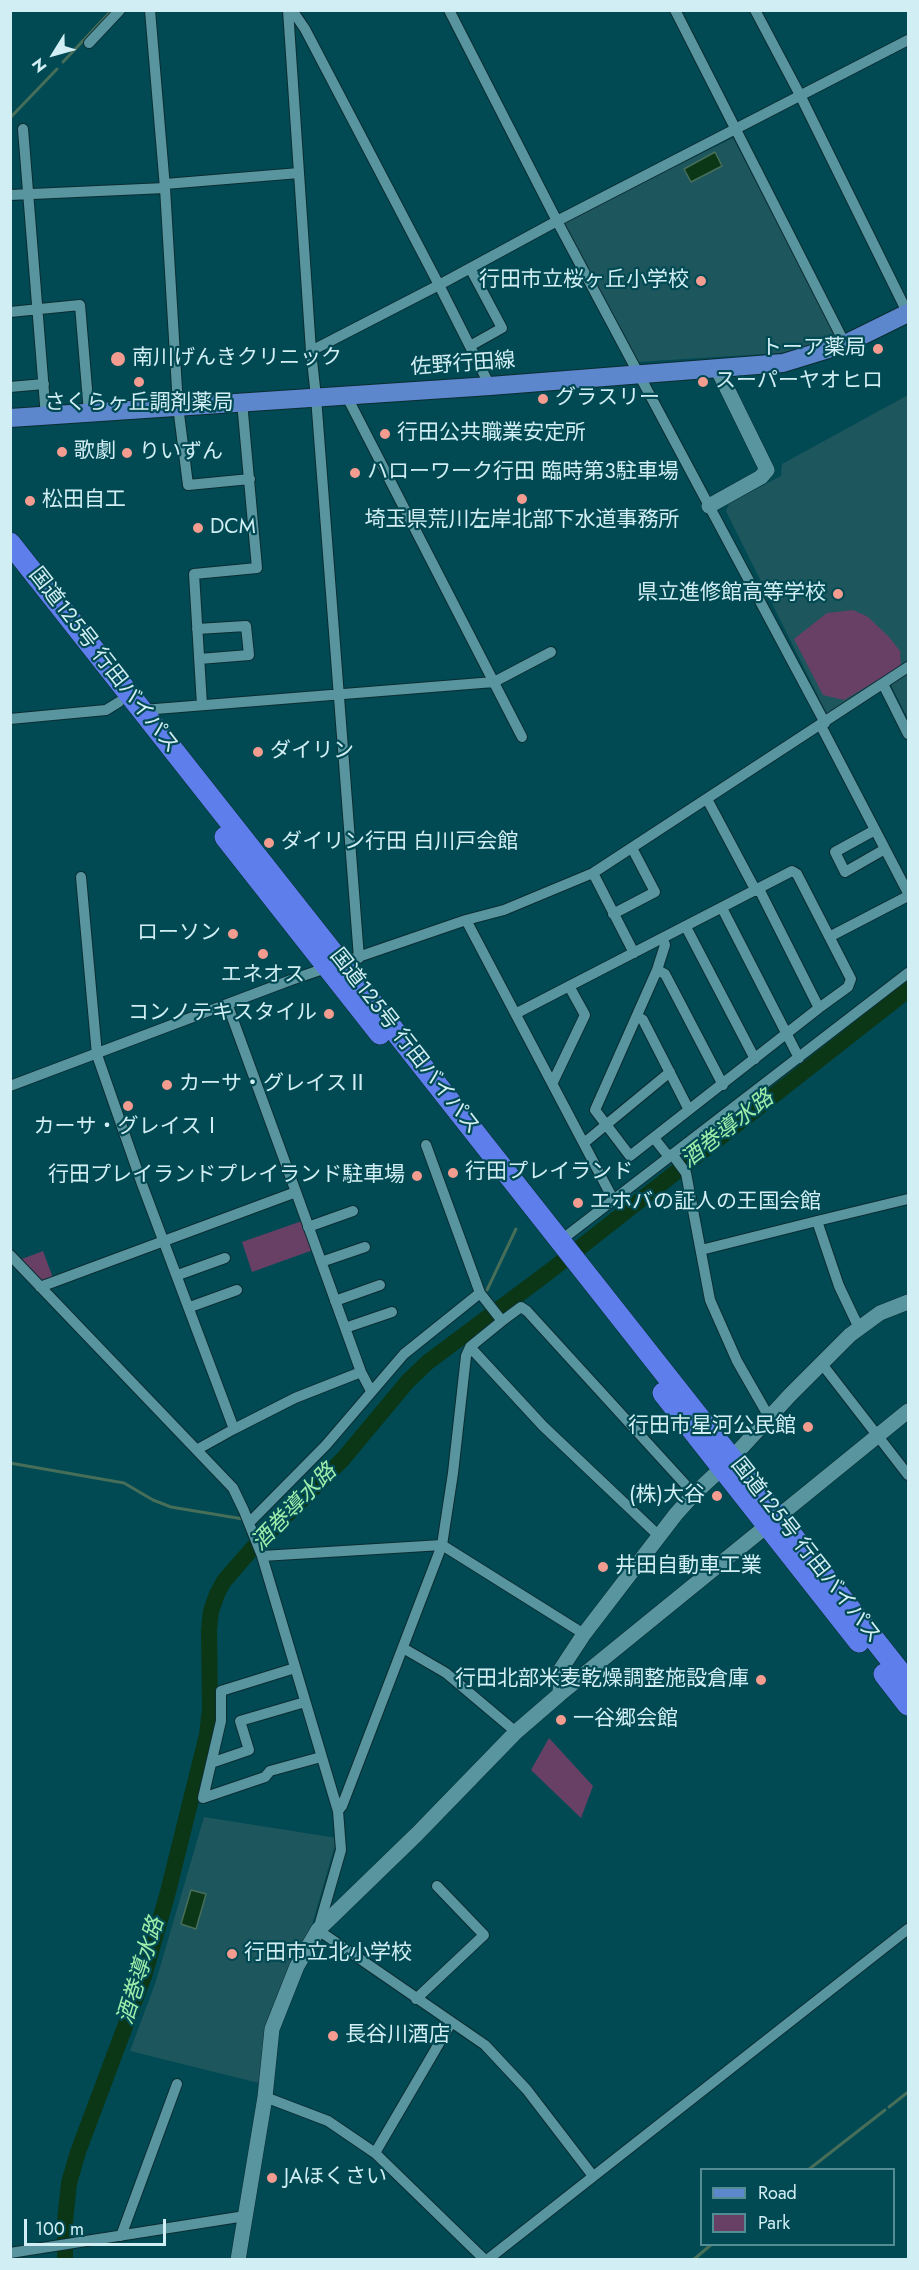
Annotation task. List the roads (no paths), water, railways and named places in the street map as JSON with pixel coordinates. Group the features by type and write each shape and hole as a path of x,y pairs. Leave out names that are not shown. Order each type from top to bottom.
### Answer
{"highway":[{"name":"国道125号 行田バイパス","path":"10,543 343,964 572,1266 727,1464 909,1682"},
{"name":"国道125号 行田バイパス","path":"10,566 119,702 343,964"},
{"name":"国道125号 行田バイパス","path":"772,1520 909,1705"}],"main road":[{"name":"佐野行田線","path":"10,418 490,386 783,363 845,344 908,313"}],"street":[{"path":"89,43 120,10"},
{"path":"150,10 165,186 178,406 188,485 250,479"},
{"path":"290,10 311,351 338,694 343,964"},
{"path":"290,10 305,29 490,386"},
{"path":"449,10 557,220 710,506 909,894 831,936"},
{"path":"675,10 845,344"},
{"path":"755,10 800,95 908,313"},
{"path":"311,351 439,285 557,220 909,40"},
{"path":"23,129 30,194 46,417"},
{"path":"10,195 165,186 299,173"},
{"path":"470,268 502,328 470,346"},
{"path":"10,312 80,305 89,413"},
{"path":"710,506 761,477 767,470 717,368"},
{"path":"10,387 44,384"},
{"path":"346,395 522,737"},
{"path":"202,705 194,574 257,568 242,402"},
{"path":"197,629 246,626 249,655 199,659"},
{"path":"141,710 494,682 550,652"},
{"path":"10,1086 228,1006 291,980 504,910 593,873 909,668"},
{"path":"883,684 909,734"},
{"path":"10,719 106,710 119,702"},
{"path":"707,799 758,890 819,1008"},
{"path":"876,830 834,852 845,872 885,849"},
{"path":"613,914 655,892 632,848"},
{"path":"517,1013 792,872 797,874 852,979 848,987 630,1156 595,1110 657,970 665,945 663,939"},
{"path":"593,873 634,953"},
{"path":"81,877 97,1055 234,1429"},
{"path":"722,908 799,1058"},
{"path":"466,921 517,1013 614,1201"},
{"path":"686,927 755,1059"},
{"path":"657,970 665,974 723,1085"},
{"path":"558,1245 909,973"},
{"path":"553,1082 585,1015 569,986"},
{"path":"228,1006 361,1372 371,1391"},
{"path":"637,1016 643,1020 689,1110"},
{"path":"584,1143 669,1072"},
{"path":"654,1138 686,1173 710,1300 737,1361 769,1417"},
{"path":"426,1145 480,1293 501,1319"},
{"path":"40,1287 296,1192"},
{"path":"701,1250 909,1199"},
{"path":"309,1227 354,1211"},
{"path":"818,1221 839,1286 859,1328"},
{"path":"321,1262 365,1247"},
{"path":"10,1255 233,1488 261,1554 338,1811 341,1850 318,1930 297,1966 272,2029 265,2097 238,2259"},
{"path":"178,1275 225,1258"},
{"path":"335,1301 380,1285"},
{"path":"190,1307 237,1290"},
{"path":"249,1523 326,1445 404,1354 480,1293"},
{"path":"560,1694 561,1669 584,1634 694,1494 727,1464 769,1417 859,1328 880,1313 909,1302"},
{"path":"338,1811 342,1806 442,1545 453,1473 466,1356 470,1347 501,1319 521,1307 527,1311 694,1494"},
{"path":"345,1328 392,1312"},
{"path":"470,1347 543,1426 659,1536"},
{"path":"822,1364 909,1475"},
{"path":"198,1449 295,1398 361,1372"},
{"path":"318,1930 417,1834 516,1732 772,1520 909,1411"},
{"path":"261,1554 442,1545 584,1634"},
{"path":"403,1648 446,1673 516,1732"},
{"path":"295,1668 221,1691 221,1721 203,1798 265,1777 270,1771 321,1756"},
{"path":"211,1763 249,1750 240,1721 305,1702"},
{"path":"416,1999 484,1935 436,1886"},
{"path":"265,2097 328,2121 375,2153 486,2259 909,1929"},
{"path":"318,1930 485,2045 527,2090 593,2176"},
{"path":"375,2153 451,2023"},
{"path":"121,2236 177,2084"},
{"path":"10,2253 246,2216"}],"waterway":[{"path":"63,62 112,10"},
{"path":"10,118 57,69"},
{"name":"酒巻導水路","path":"65,2260 65,2222 69,2183 78,2152 144,1976 168,1892 207,1735 210,1709 209,1630 211,1611 224,1581 251,1550 343,1459 408,1381 428,1362 550,1271 908,990"},
{"path":"487,1290 516,1229"},
{"path":"10,1463 124,1483 153,1500 171,1507 243,1519"},
{"path":"889,2107 908,2092"},
{"path":"811,2168 885,2110"},
{"path":"693,2260 710,2246"}],"place":[{"name":"行田市立桜ヶ丘小学校","path":"701,281"},
{"name":"トーア薬局","path":"878,349"},
{"name":"南川げんきクリニック","path":"118,359"},
{"name":"さくらヶ丘調剤薬局","path":"139,382"},
{"name":"スーパーヤオヒロ","path":"703,382"},
{"name":"グラスリー","path":"543,399"},
{"name":"行田公共職業安定所","path":"385,434"},
{"name":"歌劇","path":"62,452"},
{"name":"りいずん","path":"127,453"},
{"name":"ハローワーク行田 臨時第3駐車場","path":"355,473"},
{"name":"埼玉県荒川左岸北部下水道事務所","path":"522,499"},
{"name":"松田自工","path":"30,501"},
{"name":"DCM","path":"198,528"},
{"name":"県立進修館高等学校","path":"838,594"},
{"name":"ダイリン","path":"258,752"},
{"name":"ダイリン行田 白川戸会館","path":"269,843"},
{"name":"ローソン","path":"233,934"},
{"name":"エネオス","path":"263,954"},
{"name":"コンノテキスタイル","path":"329,1014"},
{"name":"カーサ・グレイスⅡ","path":"167,1085"},
{"name":"カーサ・グレイスⅠ","path":"128,1106"},
{"name":"行田プレイランド","path":"453,1173"},
{"name":"行田プレイランドプレイランド駐車場","path":"417,1176"},
{"name":"エホバの証人の王国会館","path":"578,1203"},
{"name":"行田市星河公民館","path":"808,1427"},
{"name":"(株)大谷","path":"717,1496"},
{"name":"井田自動車工業","path":"603,1567"},
{"name":"行田北部米麦乾燥調整施設倉庫","path":"761,1680"},
{"name":"一谷郷会館","path":"561,1720"},
{"name":"行田市立北小学校","path":"232,1954"},
{"name":"長谷川酒店","path":"333,2036"},
{"name":"JAほくさい","path":"272,2178"}]}
